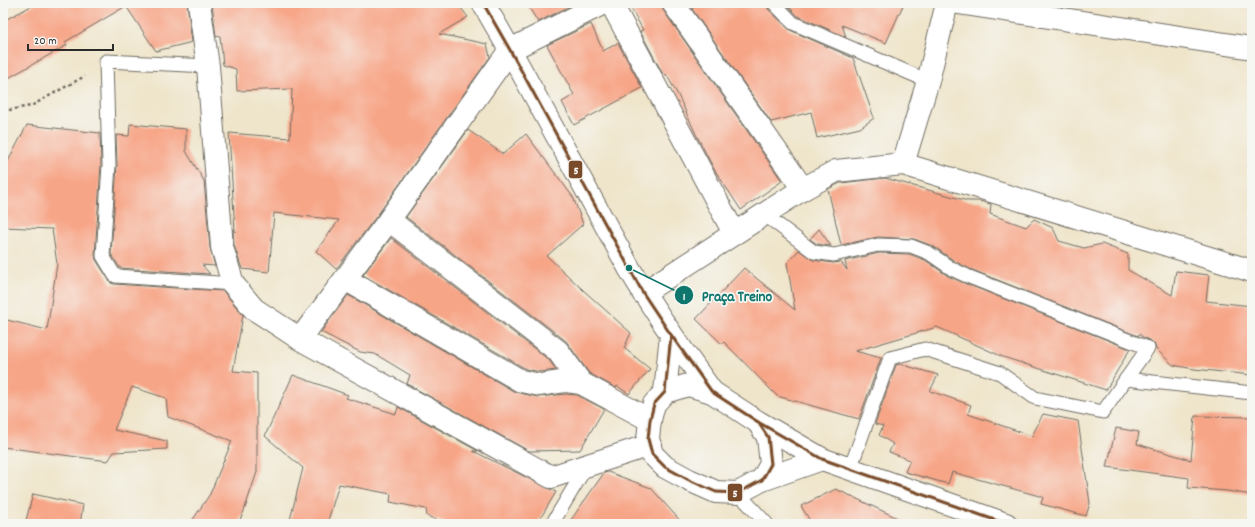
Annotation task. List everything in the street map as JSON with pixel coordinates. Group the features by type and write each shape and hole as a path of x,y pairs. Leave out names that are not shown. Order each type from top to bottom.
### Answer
{"street":[{"path":"199,3 208,66 222,248 232,284 254,309 300,339 551,478 650,446"},
{"path":"483,3 643,293 712,392"},
{"path":"300,339 389,220 510,50 604,3"},
{"path":"611,3 734,233"},
{"path":"673,3 802,189"},
{"path":"903,164 928,81 947,3"},
{"path":"958,3 1252,48"},
{"path":"643,293 802,189 836,171 903,164 1252,271"},
{"path":"389,220 558,351 581,383"},
{"path":"344,279 520,381 540,385 566,382 581,383 650,420"},
{"path":"665,392 671,335"},
{"path":"822,460 762,480 738,493 716,492 665,467 652,454 648,439 650,420 654,404 665,392 688,385 712,392 758,422 822,460 1006,524"},
{"path":"758,422 768,437 771,464 762,480"}],"lane":[{"path":"774,3 793,23 928,81"},
{"path":"208,66 106,61 108,165 103,256 115,276 232,284"},
{"path":"764,214 814,252 834,255 878,245 911,246 929,253 952,269 967,276 1148,348 1103,412 1035,398 1000,374 925,350 890,358 850,469"},
{"path":"1126,379 1252,393"},
{"path":"552,524 586,466"},
{"path":"738,493 767,524"}],"path":[{"path":"3,111 31,106 86,75 106,61"}],"building":[{"path":"37,3 187,3 192,42 156,51 126,6 65,42 67,45 3,81 3,21"},
{"path":"212,3 457,3 468,17 439,34 487,44 490,57 379,213 336,269 316,251 339,220 274,213 269,272 242,269 234,245 233,229 235,232 229,133 290,138 292,89 237,91 236,69 223,65 220,36 216,37"},
{"path":"526,3 576,3 538,22"},
{"path":"628,3 661,3 663,10 782,181 741,210 714,169 678,95 666,74 664,76 640,31 643,30"},
{"path":"699,3 766,3 768,9 790,30 853,58 874,118 860,128 817,138 811,112 771,122 692,9"},
{"path":"785,3 904,3 886,43 842,25 846,37 798,16"},
{"path":"591,24 603,51 618,43 642,88 574,125 562,102 574,95 547,45"},
{"path":"130,124 186,129 186,151 204,181 210,248 215,266 202,265 210,274 120,268 111,254 117,165 116,135 129,136"},
{"path":"27,125 100,133 101,165 95,255 96,260 111,283 223,291 243,315 233,371 257,373 257,472 238,524 190,524 210,494 232,441 168,417 166,398 132,387 114,430 167,441 167,449 114,452 108,461 3,447 3,319 47,330 57,264 52,229 3,227 3,169"},
{"path":"468,130 503,154 526,134 573,197 583,224 547,256 631,333 624,348 650,369 629,394 617,386 616,388 589,373 566,341 406,217"},
{"path":"885,178 968,201 979,201 991,204 990,214 1026,227 1034,219 1053,228 1059,241 1084,248 1102,244 1128,254 1128,270 1172,295 1176,271 1209,275 1206,301 1252,306 1252,375 1194,369 1173,365 1156,349 1154,343 1139,334 1138,336 970,269 956,262 933,246 914,239 878,237 841,245 828,189 840,183"},
{"path":"819,229 831,246 817,244 810,239"},
{"path":"391,238 549,360 556,370 540,372 526,369 363,275"},
{"path":"799,250 813,260 833,263 841,262 847,270 845,261 879,253 909,254 925,260 948,276 964,283 1130,349 1106,390 1003,357 937,327 855,351 881,358 859,419 777,396 724,342 722,344 696,319 744,268 795,310 787,263"},
{"path":"348,295 515,392 538,397 566,394 577,395 604,409 580,450 529,451 407,384 410,375 375,354 360,352 321,332"},
{"path":"900,364 938,375 930,391 971,405 968,414 1032,436 1043,414 1078,421 1090,503 1086,516 1041,504 1043,497 952,472 948,484 905,472 910,460 889,452 893,444 879,435 883,426 875,424 896,365"},
{"path":"293,375 348,395 346,398 396,414 398,407 478,451 473,451 556,492 537,524 447,524 427,516 426,509 390,502 391,494 339,484 327,524 289,524 303,468 265,436"},
{"path":"1195,416 1252,417 1252,495 1227,491 1188,488 1189,478 1107,467 1116,428 1139,432 1137,444 1191,460"},
{"path":"608,472 651,488 683,524 568,524 604,473"},
{"path":"836,489 910,524 812,524 801,506"},
{"path":"33,494 83,505 80,524 25,524"}],"transit line":[{"name":"5","path":"483,3 643,293 671,335"},
{"name":"5","path":"671,335 712,392 758,422 768,437 771,464 762,480 738,493 716,492 689,480 665,467 652,454 648,439 650,420 654,404 665,392 671,335"},
{"name":"5","path":"758,422 822,459 1006,524"}],"place":[{"name":"Praça Treino","path":"629,268"}]}
